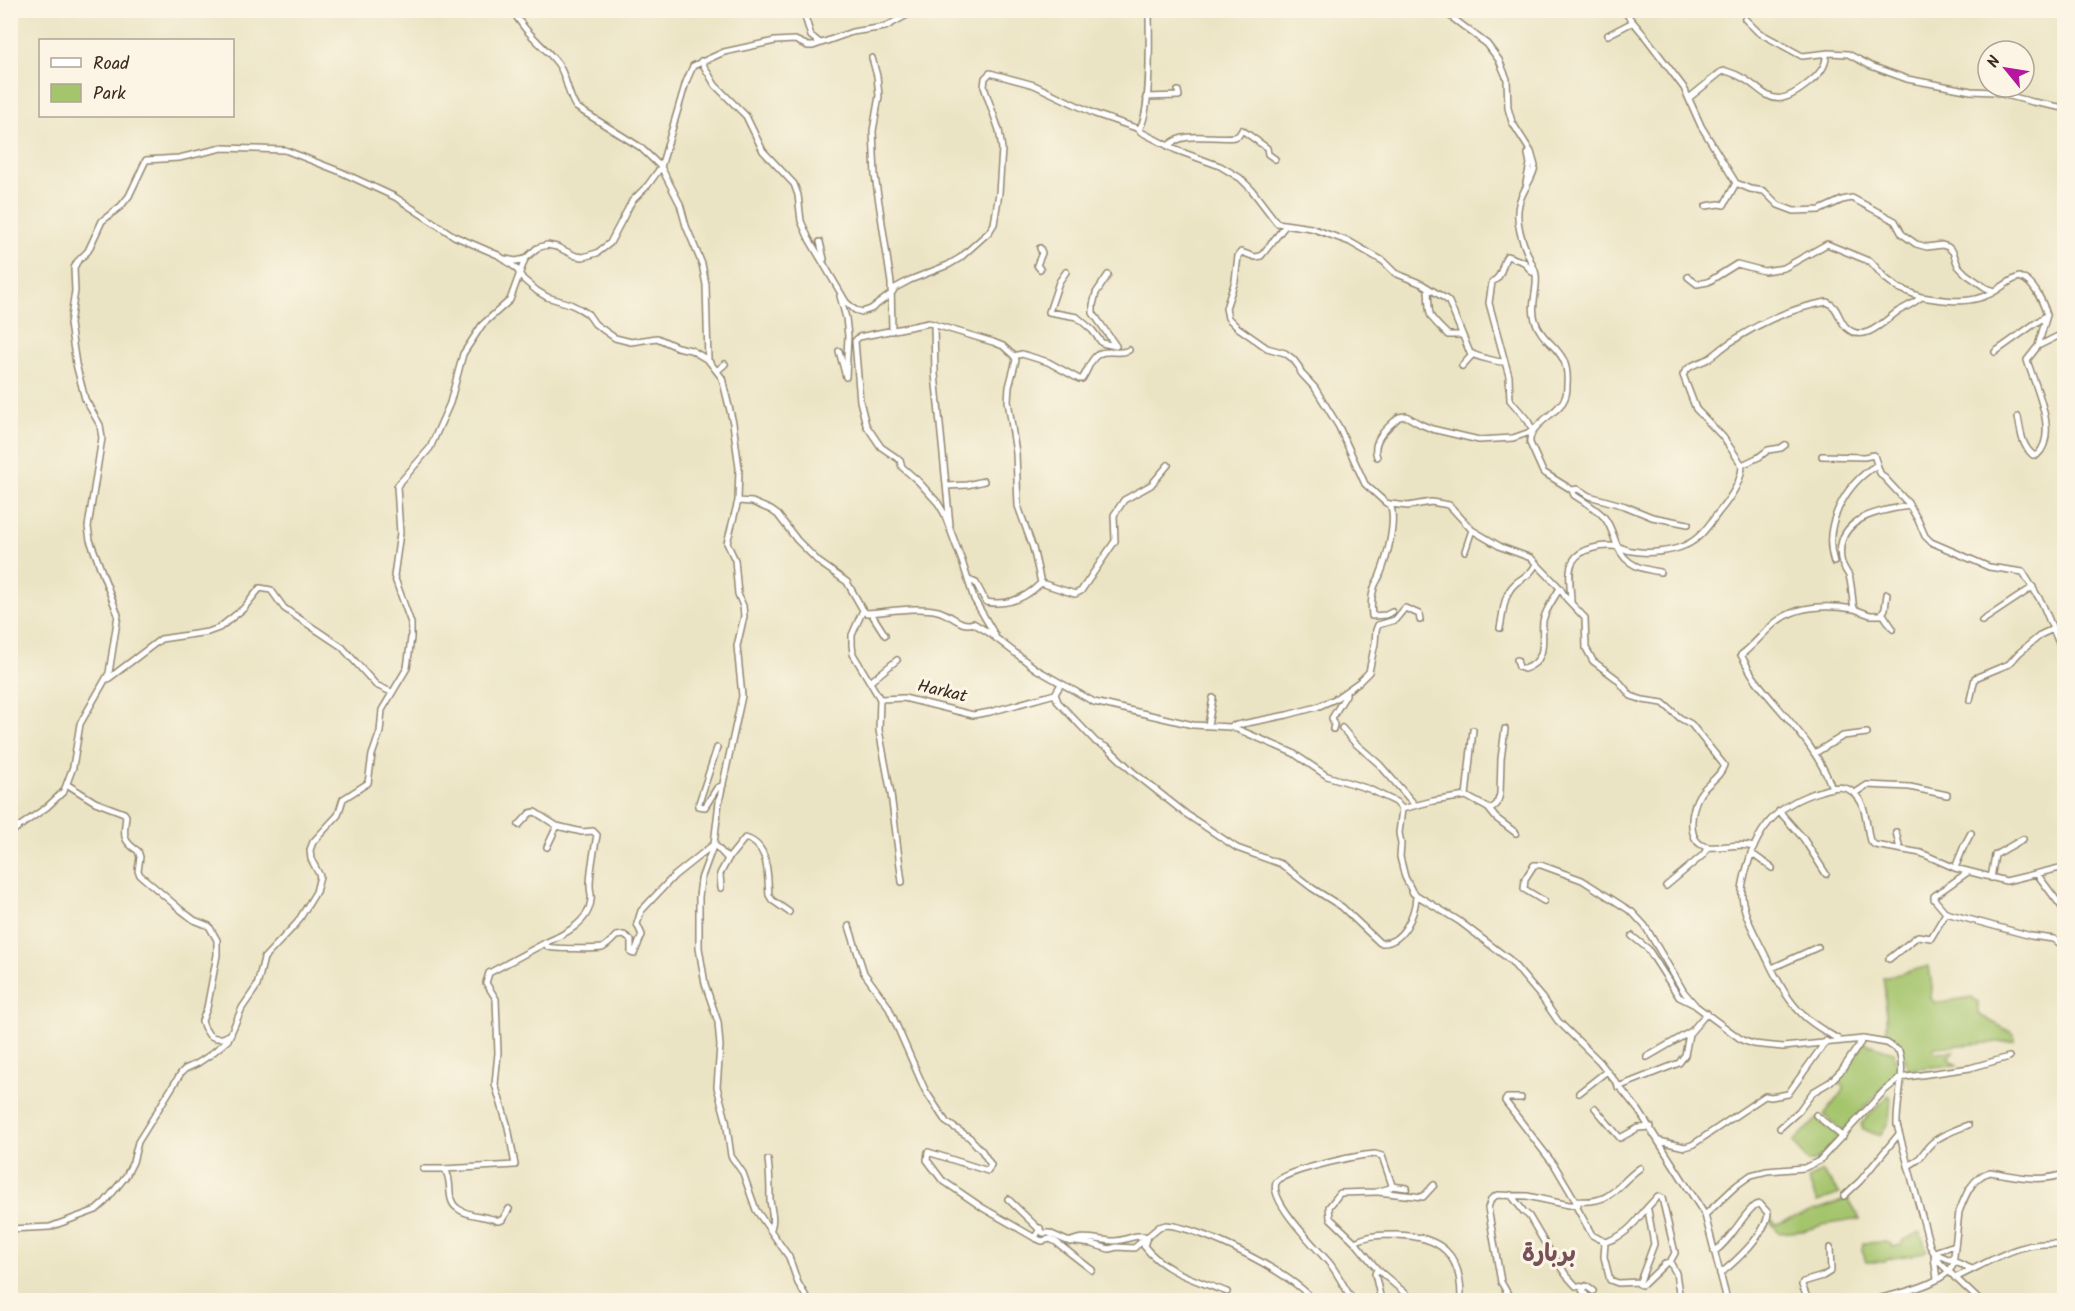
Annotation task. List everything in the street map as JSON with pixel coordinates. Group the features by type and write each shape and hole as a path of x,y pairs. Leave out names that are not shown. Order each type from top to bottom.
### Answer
{"street":[{"path":"513,10 519,23 560,67 576,107 640,147 661,167 680,204 686,226 702,264 706,285 708,360"},
{"path":"803,10 811,36 820,44"},
{"path":"10,833 56,801 68,785 80,724 106,680 111,667 118,615 92,547 88,527 102,438 100,425 82,392 70,321 74,297 75,265 88,251 102,221 121,206 129,196 146,160 179,158 222,148 285,150 395,196 454,236 503,258 516,261 525,259 537,248 548,245 580,257 592,256 603,250 613,239 632,201 650,183 661,167 686,82 693,66 701,61 743,47 776,41 795,40 810,47 852,32 885,27 916,10"},
{"path":"1138,129 1144,121 1147,101 1149,10"},
{"path":"1442,10 1483,40 1499,60 1507,79 1508,108 1512,122 1535,166 1518,205 1518,223 1536,279 1533,303 1535,322 1562,356 1568,374 1568,384 1565,398 1533,431 1529,438 1530,443 1540,468 1572,490 1574,495 1604,517 1614,534 1617,547 1628,561 1635,567 1660,572"},
{"path":"1623,10 1668,66 1689,98 1701,126 1718,150 1736,183 1764,191 1778,206 1794,210 1820,210 1852,198 1895,221 1902,234 1916,244 1927,247 1942,245 1948,247 1953,252 1958,266 1966,274 1986,288 1995,291"},
{"path":"1745,19 1758,32 1802,56 1848,54 1871,66 1907,79 1971,91 1994,92 2064,108"},
{"path":"1608,35 1633,22"},
{"path":"1689,98 1726,71 1749,81 1775,99 1782,99 1804,87 1818,75 1826,54"},
{"path":"872,58 879,96 873,130 875,176 891,294 892,331"},
{"path":"701,61 715,85 746,116 763,151 794,184 803,227 840,293 851,307 862,312 871,309 891,294 895,288 960,258 989,232 994,224 1002,149 999,130 984,87 987,74 992,73 1034,85 1095,114 1138,129 1168,147 1209,161 1240,178 1275,222 1311,228 1350,242 1383,261 1395,273 1422,284 1449,302 1468,350 1499,363 1506,362"},
{"path":"1146,97 1179,96 1178,91"},
{"path":"1168,147 1183,138 1235,137 1242,130 1267,148 1268,154 1275,159"},
{"path":"1706,206 1724,205 1736,183"},
{"path":"1286,225 1261,256 1239,254 1235,281 1227,302 1227,313 1231,322 1267,348 1285,353 1293,359 1301,374 1315,388 1339,428 1365,484 1386,503 1408,506 1431,502 1449,504 1472,530 1501,547 1531,558 1585,618 1587,625 1585,644 1593,662 1617,679 1631,696 1663,702 1680,718 1691,724 1724,765 1721,773 1700,794 1693,817 1694,837 1701,845 1708,847 1745,844 1753,847"},
{"path":"820,242 826,267"},
{"path":"1688,277 1697,284 1708,282 1737,264 1764,271 1784,268 1827,244 1872,262 1885,278 1898,288 1921,297 1961,302 1982,297 2019,277 2026,279 2031,283 2047,315 2038,346 2027,360 2034,377 2046,424 2045,443 2037,455 2028,451 2019,432 2018,417"},
{"path":"1040,248 1042,253 1037,265 1040,269"},
{"path":"1533,431 1528,421 1510,400 1506,362 1489,303 1492,282 1498,280 1507,256 1524,262 1536,279"},
{"path":"503,258 542,294 585,312 595,324 618,339 631,342 657,338 677,347 691,350 708,360 724,383 733,423 739,468 738,501 727,543 735,560 738,594 744,616 737,646 742,696 730,746 714,844 701,879 698,938 705,984 718,1022 720,1046 717,1087 726,1119 731,1156 743,1173 756,1210 789,1257 798,1283 808,1300"},
{"path":"10,1229 50,1227 96,1210 105,1202 126,1176 133,1162 138,1142 181,1073 225,1044 242,1008 257,986 264,958 297,923 316,892 320,876 311,859 310,850 313,842 338,815 343,799 368,783 372,755 380,732 381,713 391,692 407,668 411,623 394,576 400,533 397,486 430,448 451,400 463,354 482,325 510,300 525,259"},
{"path":"1014,356 1022,354 1048,362 1082,379 1095,356 1102,352 1126,351 1102,343 1092,330 1077,317 1049,312 1059,282 1066,272"},
{"path":"1108,275 1096,293 1092,305 1093,313 1115,346"},
{"path":"1428,290 1430,317 1448,335 1462,335"},
{"path":"839,351 846,377 848,336 840,293"},
{"path":"1571,602 1571,565 1576,556 1589,549 1617,547 1630,551 1654,552 1681,547 1696,540 1732,494 1742,465 1723,437 1696,409 1683,378 1686,369 1709,358 1770,319 1792,311 1830,303 1846,328 1853,332 1868,332 1921,297"},
{"path":"1995,352 2047,315"},
{"path":"997,639 974,599 950,529 938,503 902,467 900,460 882,447 871,434 864,420 858,387 855,341 859,337 917,324 934,324 1003,346 1014,356 1016,360 1008,401 1016,453 1018,506 1033,548 1041,584"},
{"path":"934,324 935,374 950,529"},
{"path":"2038,346 2064,333"},
{"path":"1462,366 1473,354"},
{"path":"717,371 725,364"},
{"path":"1377,457 1374,449 1375,443 1399,417 1406,416 1432,429 1479,440 1513,438 1533,431"},
{"path":"1742,465 1759,458 1768,450 1785,445"},
{"path":"1822,456 1864,457 1874,455 1882,477 1910,506 1924,536 1931,542 1989,567 2020,570 2026,574 2043,603 2064,655"},
{"path":"1041,584 1075,594 1081,591 1115,541 1114,515 1124,500 1151,485 1168,465"},
{"path":"1834,562 1830,541 1837,514 1851,489 1877,465"},
{"path":"946,486 984,481"},
{"path":"1572,490 1578,489 1589,496 1625,506 1652,517 1688,524"},
{"path":"738,501 755,503 778,515 797,540 819,562 847,582 866,614 938,611 968,625 974,623 1036,669 1079,695 1101,704 1167,717 1193,725 1230,727 1282,747 1327,776 1369,789 1396,802 1402,808"},
{"path":"1390,504 1393,525 1383,567 1374,586 1372,616 1392,612"},
{"path":"1854,609 1850,579 1841,560 1845,534 1861,517 1910,506"},
{"path":"1465,551 1472,530"},
{"path":"1500,628 1510,590 1532,573 1536,564"},
{"path":"969,580 976,583 986,602 995,603 1020,599 1041,584"},
{"path":"1982,621 2033,586"},
{"path":"106,680 161,639 208,632 219,628 243,609 258,590 264,588 271,590 291,613 342,647 379,687 391,692"},
{"path":"1517,660 1519,667 1524,669 1533,665 1539,656 1544,643 1543,622 1560,588"},
{"path":"1887,594 1883,614 1893,629"},
{"path":"1832,788 1825,768 1802,733 1757,681 1742,655 1775,623 1791,614 1829,606 1854,609 1875,616 1883,614"},
{"path":"1230,727 1330,702 1365,678 1371,668 1378,625 1395,620 1405,608 1419,614 1420,620"},
{"path":"864,610 852,635 853,654 880,699 879,730 902,882"},
{"path":"871,613 885,635"},
{"path":"1970,700 1975,678 2009,664 2019,652 2053,629"},
{"path":"870,682 897,660"},
{"path":"1061,684 1055,694 1058,702 1096,742 1108,748 1133,772 1186,814 1237,848 1281,864 1342,907 1380,943 1388,942 1401,934 1413,913 1416,897"},
{"path":"1333,729 1332,718 1346,692"},
{"name":"Harkat","path":"880,699 904,698 973,715 1055,694"},
{"path":"1208,725 1213,698"},
{"path":"880,712 893,699"},
{"path":"1342,728 1379,764 1415,805"},
{"path":"1490,810 1497,804 1500,794 1505,729"},
{"path":"1466,796 1473,730"},
{"path":"1815,753 1843,736 1867,733"},
{"path":"717,748 698,800 698,806 705,807 717,788 723,785"},
{"path":"68,785 95,802 124,813 126,816 124,836 138,851 140,875 194,920 209,926 217,940 217,955 207,1008 202,1021 209,1035 215,1038 223,1038 231,1034"},
{"path":"1855,794 1867,785 1910,787 1947,795"},
{"path":"1839,1040 1810,1022 1788,998 1752,927 1742,897 1743,883 1753,847 1779,811 1800,797 1832,788 1846,788 1855,794 1862,806 1870,841 1875,845 1921,853 1955,868 2006,880 2064,867"},
{"path":"1402,808 1466,796 1490,810 1500,822 1516,833"},
{"path":"1402,808 1399,833 1401,861 1407,882 1416,897 1459,921 1501,951 1538,993 1558,1021 1607,1071 1651,1127 1705,1215 1727,1300"},
{"path":"1779,811 1803,838 1826,874"},
{"path":"423,1169 515,1165 508,1126 495,1084 498,1053 496,999 486,980 488,974 493,970 528,954 575,926 589,910 597,835 592,831 582,832 556,826 535,812 530,813 519,825"},
{"path":"547,848 556,826"},
{"path":"1896,832 1900,849"},
{"path":"1955,868 1971,833"},
{"path":"721,888 720,874 728,859 745,838 763,852 766,860 769,895 772,900 789,912"},
{"path":"1991,878 1995,855 2023,839"},
{"path":"714,844 728,859"},
{"path":"545,944 556,948 594,950 605,946 616,936 624,935 631,940 631,952 634,954 642,935 637,924 641,911 674,876 714,844"},
{"path":"1666,886 1703,855 1708,847"},
{"path":"1751,854 1772,868"},
{"path":"1544,901 1524,890 1526,879 1534,865 1573,876 1597,888 1639,919 1684,992 1696,1005 1737,1036 1753,1044 1783,1047 1863,1039 1887,1043 1899,1051 1902,1066 1896,1108 1899,1134 1927,1239 1940,1263 1979,1300"},
{"path":"1968,872 1934,896 1934,900 1946,913 2031,936 2054,939 2064,947"},
{"path":"2037,874 2064,910"},
{"path":"1889,959 1918,936 1931,938 1946,913"},
{"path":"849,926 864,973 888,1006 925,1090 946,1122 969,1137 991,1165 988,1171 928,1152 927,1160 942,1180 983,1208 1035,1238 1042,1241 1050,1239 1056,1242 1092,1270"},
{"path":"1632,936 1648,949 1679,998 1696,1005"},
{"path":"1772,968 1818,947"},
{"path":"1618,1087 1679,1063 1684,1055 1687,1039 1707,1013"},
{"path":"1647,1057 1692,1032"},
{"path":"1780,1128 1799,1111 1813,1092 1830,1082 1842,1070 1863,1039"},
{"path":"1659,1142 1684,1147 1692,1145 1765,1096 1788,1095 1826,1041"},
{"path":"1705,1215 1751,1175 1767,1171 1804,1168 1819,1161 1884,1091 1900,1078 1970,1068 2009,1057"},
{"path":"1579,1093 1607,1071"},
{"path":"1521,1098 1507,1098 1504,1101 1556,1166 1592,1235 1605,1242"},
{"path":"1595,1108 1620,1138 1638,1128 1651,1127"},
{"path":"1816,1115 1843,1137"},
{"path":"1908,1166 1919,1160 1929,1146 1937,1140 1968,1125"},
{"path":"1844,1196 1860,1181 1899,1134"},
{"path":"1353,1300 1331,1266 1279,1200 1275,1189 1277,1181 1281,1177 1310,1167 1375,1154 1382,1156 1391,1186"},
{"path":"768,1160 771,1182 770,1200 774,1218 771,1229"},
{"path":"1517,1300 1508,1294 1501,1282 1488,1208 1493,1196 1527,1196 1576,1204 1608,1198 1640,1168"},
{"path":"444,1169 449,1173 452,1204 457,1209 498,1221 502,1220 509,1209"},
{"path":"1873,1300 1899,1294 1937,1279 1949,1271 1953,1263 1959,1212 1965,1196 1976,1180 1985,1173 2030,1179 2047,1179 2064,1174"},
{"path":"1413,1300 1377,1269 1355,1242 1330,1218 1329,1206 1340,1193 1376,1192 1423,1197 1434,1185"},
{"path":"1376,1192 1391,1186 1407,1188"},
{"path":"1511,1195 1529,1216 1566,1275 1576,1286 1586,1286 1593,1291"},
{"path":"1658,1196 1662,1198 1675,1253 1670,1262 1666,1263 1644,1284 1641,1285 1640,1282 1618,1283 1610,1280 1604,1257 1605,1242 1629,1229 1658,1196"},
{"path":"1008,1199 1043,1233 1070,1242 1092,1244 1109,1250 1117,1247 1134,1248 1159,1227 1166,1225 1208,1237 1282,1274 1300,1286 1313,1300"},
{"path":"1714,1252 1736,1231 1752,1207 1760,1204 1765,1208 1768,1218 1758,1234 1741,1256 1720,1274"},
{"path":"1640,1282 1654,1244 1650,1214 1646,1209"},
{"path":"1035,1238 1040,1228"},
{"path":"1070,1242 1076,1238 1116,1241 1136,1236 1147,1238"},
{"path":"1355,1242 1374,1236 1409,1236 1431,1240 1454,1260 1461,1278 1461,1300"},
{"path":"1147,1238 1144,1246 1152,1256 1183,1276 1227,1292"},
{"path":"1955,1278 2003,1254 2035,1243 2064,1245"},
{"path":"1933,1252 1955,1245"},
{"path":"1808,1300 1803,1282 1831,1271 1830,1248"},
{"path":"1933,1252 1953,1263 1973,1269"},
{"path":"1933,1252 1937,1279"},
{"path":"1670,1262 1676,1273 1680,1300"},
{"path":"1377,1269 1375,1274 1381,1300"},
{"path":"1583,1287 1583,1292 1590,1300"},
{"path":"1899,1294 1902,1300"}],"green space":[{"path":"1929,966 1931,998 1935,1003 1972,997 1978,1002 1978,1014 2014,1034 2014,1041 1934,1047 1933,1052 1954,1051 1949,1058 1957,1065 1907,1069 1902,1049 1887,1034 1883,978"},
{"path":"1864,1043 1894,1052 1897,1072 1843,1132 1824,1115 1845,1088 1836,1080"},
{"path":"1889,1095 1891,1098 1889,1121 1880,1136 1863,1129 1861,1124"},
{"path":"1817,1119 1840,1137 1817,1160 1808,1162 1793,1142"},
{"path":"1822,1171 1840,1194 1817,1202 1808,1179"},
{"path":"1848,1199 1860,1219 1822,1225 1803,1231 1780,1233 1770,1222 1772,1220 1776,1224"},
{"path":"1920,1232 1927,1250 1923,1253 1888,1259 1885,1262 1866,1262 1862,1250 1863,1243 1886,1242 1892,1244 1892,1247 1901,1245 1903,1240"}],"district":[{"name":"بربارة","path":"1549,1254"}]}
